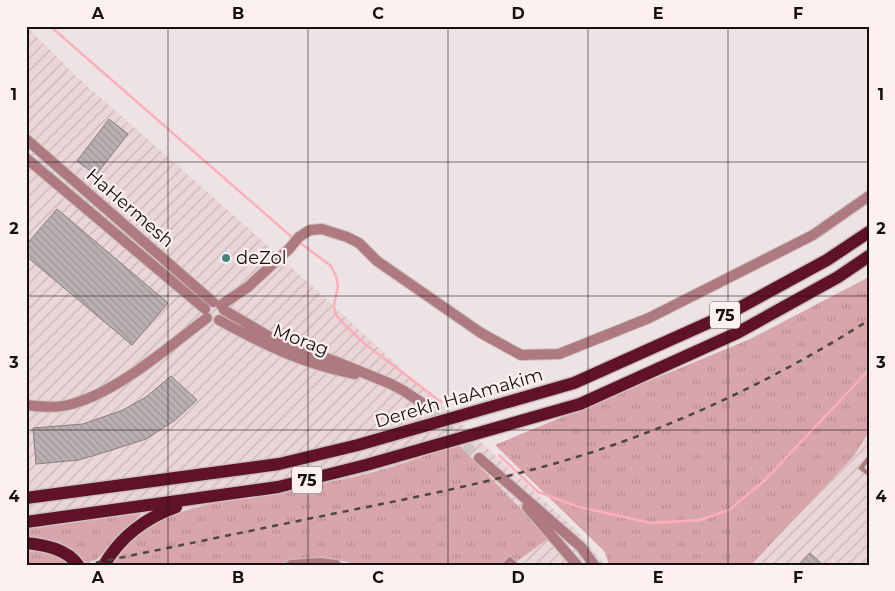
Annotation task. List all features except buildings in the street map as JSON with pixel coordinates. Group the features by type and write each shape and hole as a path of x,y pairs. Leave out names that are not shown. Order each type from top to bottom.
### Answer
{"highway":[{"name":"Derekh HaAmakim","path":"26,498 279,464 358,445 574,383 728,314 827,260 869,232"},
{"name":"75","path":"26,522 278,487 356,468 580,404 737,333 838,277 869,256"},
{"path":"104,565 129,532 141,523 164,511 187,503 220,496"},
{"path":"26,543 57,549 67,554 78,565"}],"street":[{"name":"HaHermesh","path":"26,139 215,311"},
{"name":"HaHermesh","path":"26,158 215,311"},
{"path":"26,405 71,404 102,391 136,371 248,287 289,249 299,237 310,230 322,229 347,236 359,243 377,261 489,338 521,355 559,354 649,318 813,235 869,196"},
{"name":"Morag","path":"215,311 274,340 337,362 404,390 422,404"},
{"path":"479,458 580,547 594,565"},
{"path":"513,488 577,565"},
{"path":"291,565 320,563 336,565"}],"lane":[{"path":"869,458 861,468 869,474"},
{"path":"504,565 510,559 516,565"}],"shaded area":[{"path":"26,26 76,76 276,253 576,530 605,565 26,565"},
{"path":"869,427 869,565 740,565"}],"green space":[{"path":"869,277 869,432 853,457 751,565 609,565 605,552 495,445 750,339"},
{"path":"458,444 549,538 512,565 364,565 326,558 306,559 272,565 108,565 144,530 189,509 363,475"},
{"path":"143,512 96,560 85,562 72,550 58,544 26,539 26,527"},
{"path":"37,551 62,558 68,565 26,565 26,552"}],"waterway":[{"path":"50,26 294,239"},
{"path":"299,242 331,266 336,276 338,287 334,304 335,314 365,344 441,402"},
{"path":"499,455 538,492 579,507 651,523 700,520 729,510 765,480 869,370"}],"tunnel":[{"path":"422,403 479,458"}],"railway":[{"path":"84,565 421,496 505,477 560,462 640,435 719,402 796,363 869,320"}],"place":[{"name":"deZol","path":"226,258"}]}
